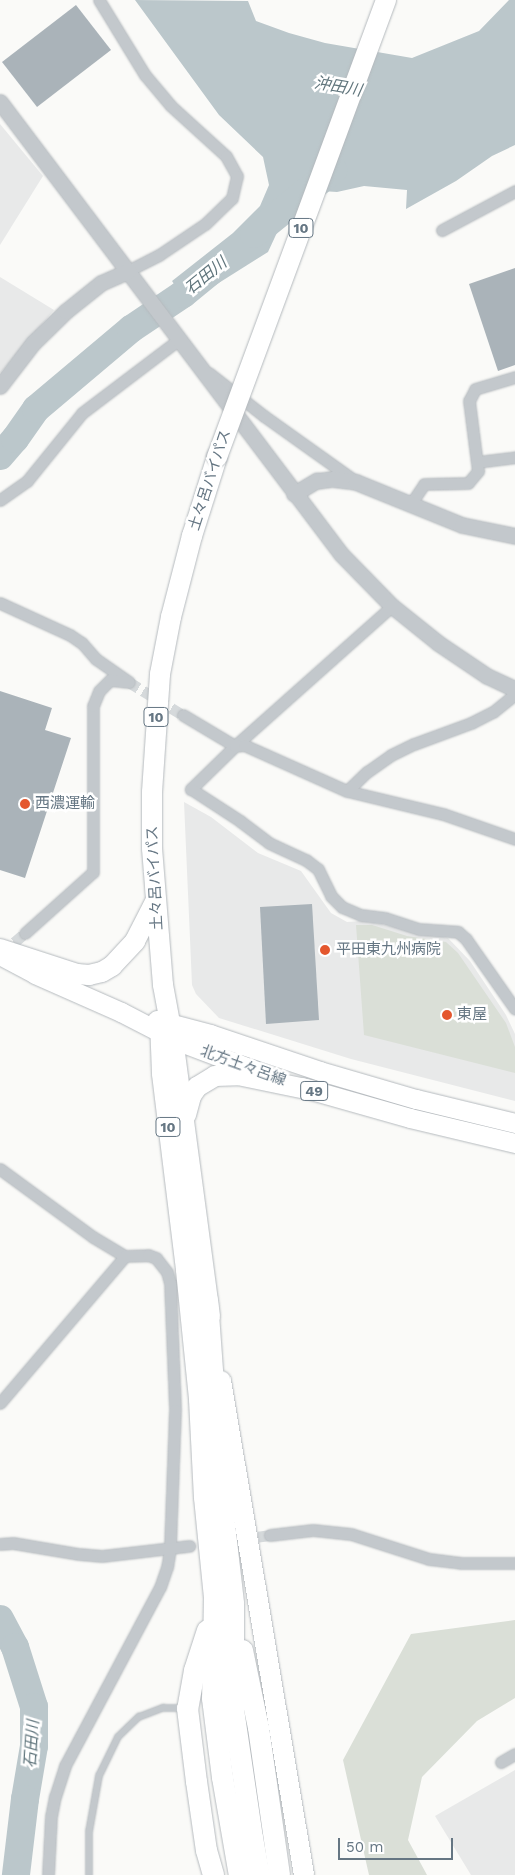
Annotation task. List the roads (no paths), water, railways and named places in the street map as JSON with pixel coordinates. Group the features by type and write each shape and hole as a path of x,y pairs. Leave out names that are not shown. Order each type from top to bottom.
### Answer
{"highway":[{"name":"土々呂バイパス","path":"186,1270 162,1074 166,1029 152,848 152,792 160,674 170,617 216,457 386,0"},
{"path":"0,949 77,974 89,975 102,972 112,966 135,941 156,901"},
{"name":"土々呂バイパス","path":"166,1029 185,1123 208,1300 304,1875"},
{"path":"185,1123 191,1096 197,1087 215,1076 238,1075 314,1091"},
{"path":"186,1270 223,1600 235,1732 259,1875"},
{"path":"208,1300 221,1497 223,1600 212,1698 222,1777 239,1875"},
{"path":"213,1875 206,1850 187,1708 190,1684 223,1600"},
{"path":"223,1600 258,1727 278,1875"}],"main road":[{"name":"北方土々呂線","path":"0,955 35,974 122,1012 314,1091 410,1118 515,1143"},
{"name":"北方土々呂線","path":"166,1029 210,1034 320,1072 416,1099 515,1123"}],"street":[{"path":"0,386 33,343 66,310 102,283 159,255 204,224 232,198 237,176 226,156 171,106 145,75 99,0"},
{"path":"0,102 128,271 174,336 196,362 341,554 392,606 438,643 487,676 515,689"},
{"path":"442,230 515,191"},
{"path":"0,500 27,481 82,413 174,336"},
{"path":"196,362 264,416 356,482 462,525 515,536"},
{"path":"410,505 424,484 468,483 478,471 469,401 475,390 515,377"},
{"path":"478,462 515,457"},
{"path":"294,494 316,481 333,479 356,482"},
{"path":"0,603 70,635 82,643 96,660 129,682 110,680 99,691 93,706 93,872 26,933"},
{"path":"392,606 235,746 191,789 240,820 269,843 306,860 318,869 330,896 342,907 361,915 385,918 419,929 458,932 466,938 515,1009"},
{"path":"346,791 367,772 391,755 414,744 471,723 493,712 515,694"},
{"path":"183,715 235,746 244,745 346,791 443,814 515,839"},
{"path":"0,1168 93,1237 126,1256 148,1255 156,1258 167,1272 170,1283 175,1410 170,1549 160,1587 65,1766 55,1796 51,1816 48,1875"},
{"path":"0,1403 126,1256"},
{"path":"270,1535 313,1530 342,1533 429,1559 461,1563 515,1564"},
{"path":"0,1544 13,1544 102,1556 189,1546"},
{"path":"501,1762 515,1754"}],"lane":[{"path":"88,1875 89,1832 99,1776 118,1737 139,1717 163,1708 187,1708"}],"water":[{"name":"沖田川","path":"135,0 248,1 256,21 289,33 325,43 412,58 479,31 509,0 515,0 515,145 492,156 456,181 406,209 407,190 364,186 337,192 291,189 286,194 281,224 268,252 187,303 172,281 233,233 260,206 269,185 263,157 219,115"}],"waterway":[{"name":"石田川","path":"254,234 333,170"},
{"name":"石田川","path":"0,456 15,439 36,409 131,329 183,294 210,272"},
{"name":"石田川","path":"0,1619 15,1647 34,1707 34,1746 25,1799 16,1875"}],"tunnel":[{"path":"129,682 183,715"},
{"path":"2,953 25,933"},
{"path":"242,1539 270,1535"}],"place":[{"name":"西濃運輸","path":"25,804"},
{"name":"平田東九州病院","path":"325,950"},
{"name":"東屋","path":"447,1015"}]}
